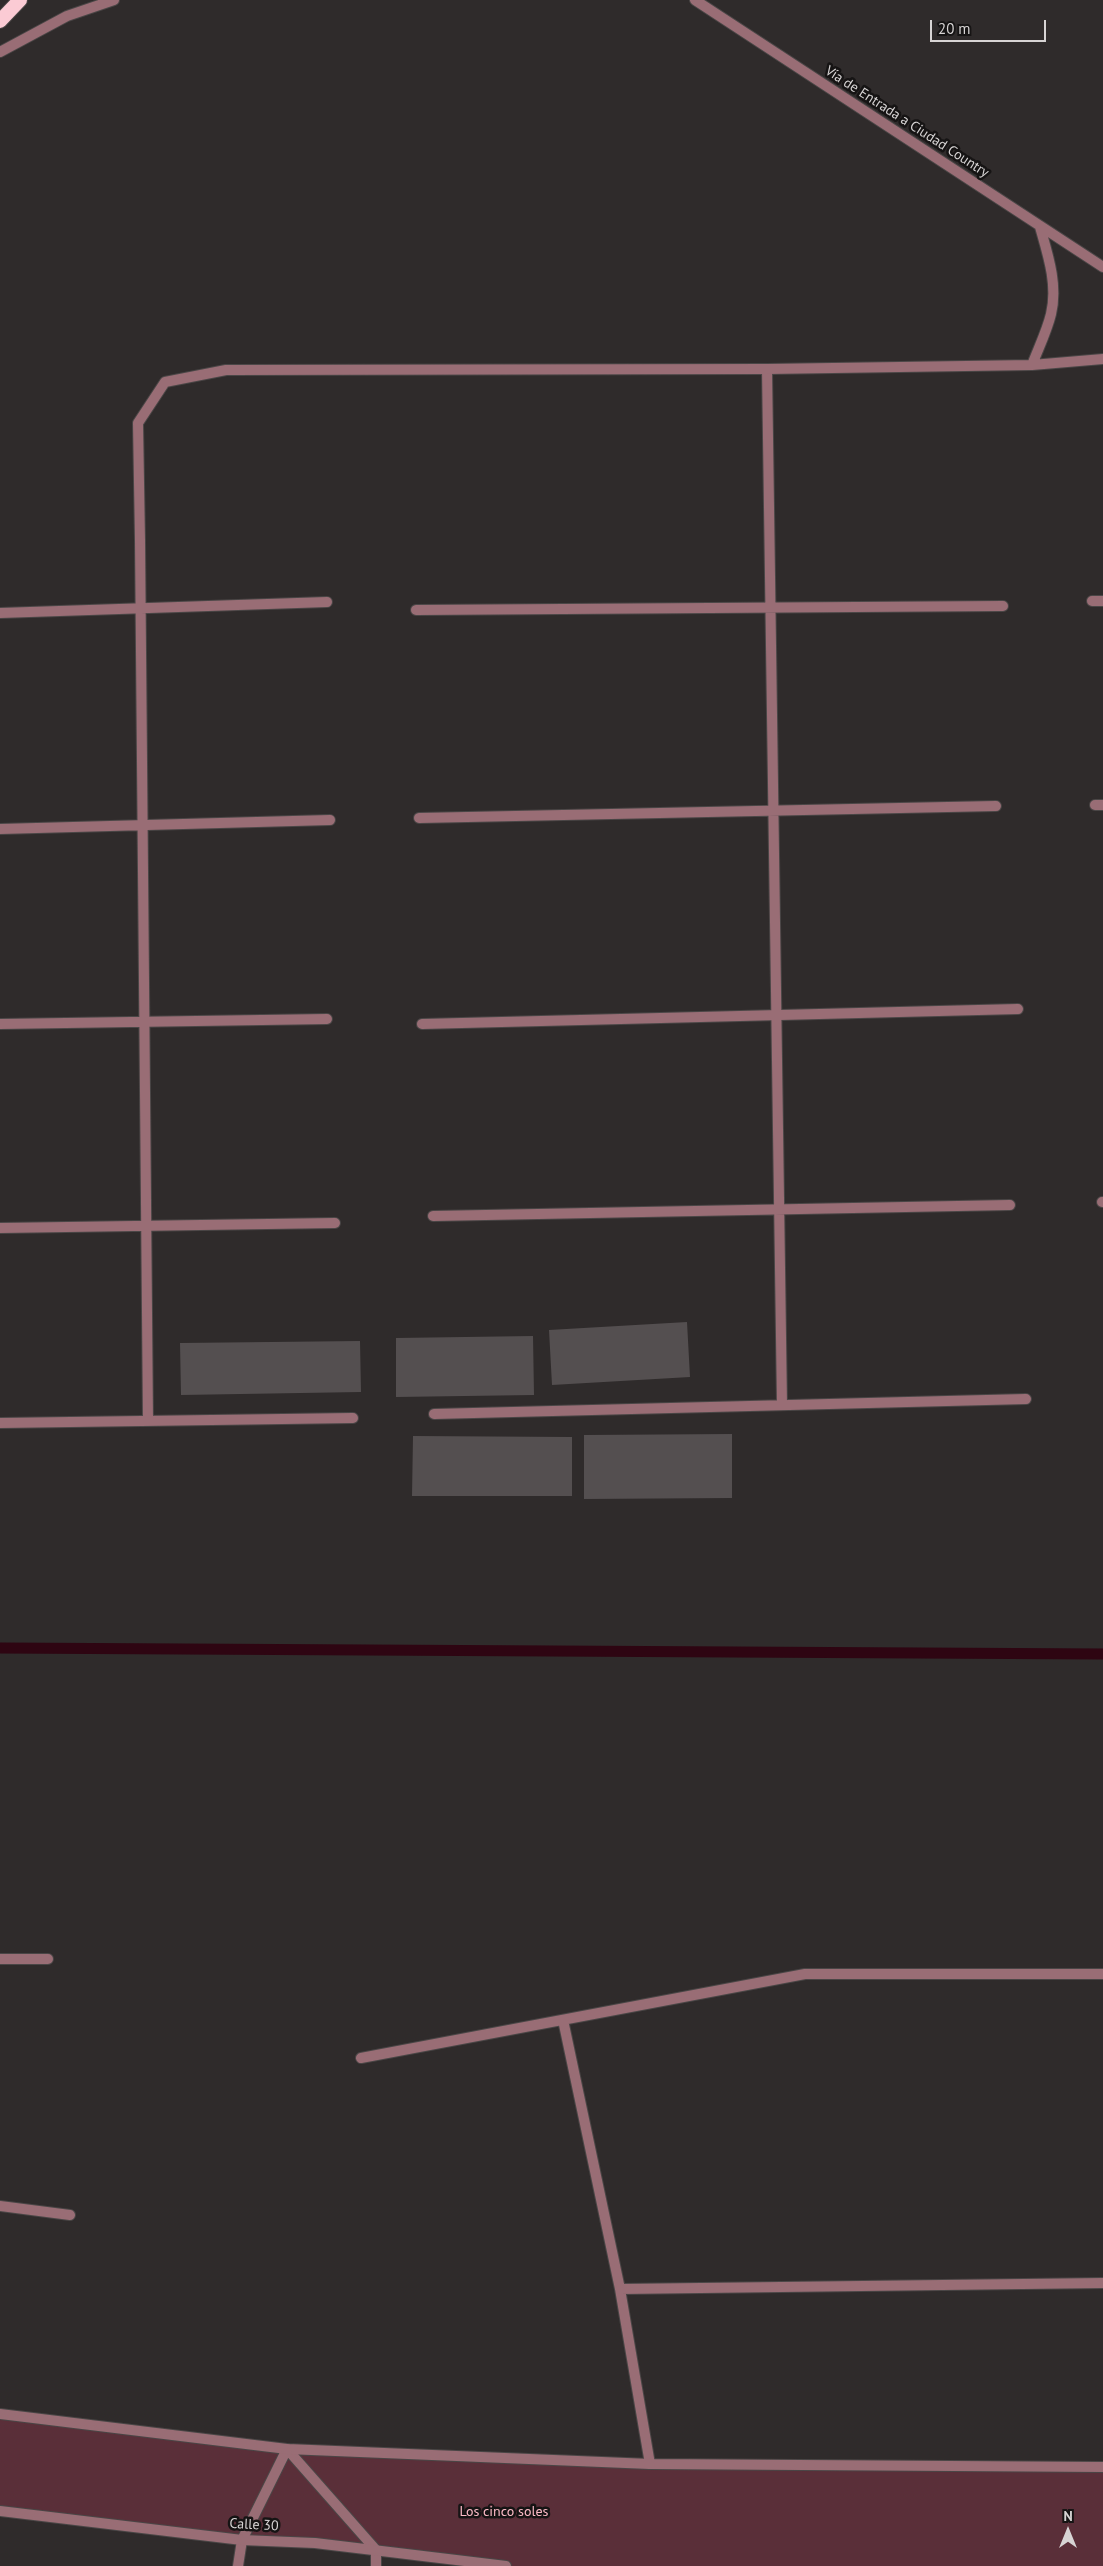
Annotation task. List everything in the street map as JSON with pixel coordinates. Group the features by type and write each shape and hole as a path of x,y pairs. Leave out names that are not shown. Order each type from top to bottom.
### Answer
{"highway":[{"path":"0,21 20,0"}],"street":[{"path":"0,52 67,16 114,0"},
{"name":"Vía de Entrada a Ciudad Country","path":"695,0 1103,266"},
{"path":"1032,365 1052,314 1052,269 1040,226"},
{"path":"148,1421 138,423 166,382 226,370 767,369 1032,365 1103,359"},
{"path":"767,369 782,1405"},
{"path":"1092,601 1103,601"},
{"path":"0,613 327,602"},
{"path":"416,610 1003,606"},
{"path":"419,818 996,806"},
{"path":"0,829 330,820"},
{"path":"422,1024 1018,1009"},
{"path":"0,1024 327,1019"},
{"path":"433,1216 1010,1205"},
{"path":"0,1228 335,1223"},
{"path":"434,1414 1026,1399"},
{"path":"0,1423 353,1418"},
{"path":"0,1959 48,1959"},
{"path":"360,2058 805,1974 1103,1974"},
{"path":"563,2020 620,2289 650,2464"},
{"path":"0,2206 70,2215"},
{"path":"620,2289 1103,2283"},
{"path":"0,2414 287,2449 650,2464 1103,2467"},
{"path":"238,2566 242,2540 287,2449"},
{"path":"287,2449 376,2550 376,2566"},
{"name":"Calle 30","path":"0,2511 242,2540 260,2539 376,2550 506,2566"}],"green space":[{"name":"Los cinco soles","path":"0,2414 287,2449 650,2464 1103,2467 1103,2566 506,2566 0,2511"}],"building":[{"path":"687,1322 690,1377 552,1385 549,1330"},
{"path":"533,1336 534,1395 396,1397 396,1338"},
{"path":"360,1341 361,1392 181,1395 180,1343"},
{"path":"732,1434 732,1498 584,1499 584,1435"},
{"path":"413,1436 572,1437 572,1496 412,1496"}],"waterway":[{"path":"0,1648 1103,1654"}]}
